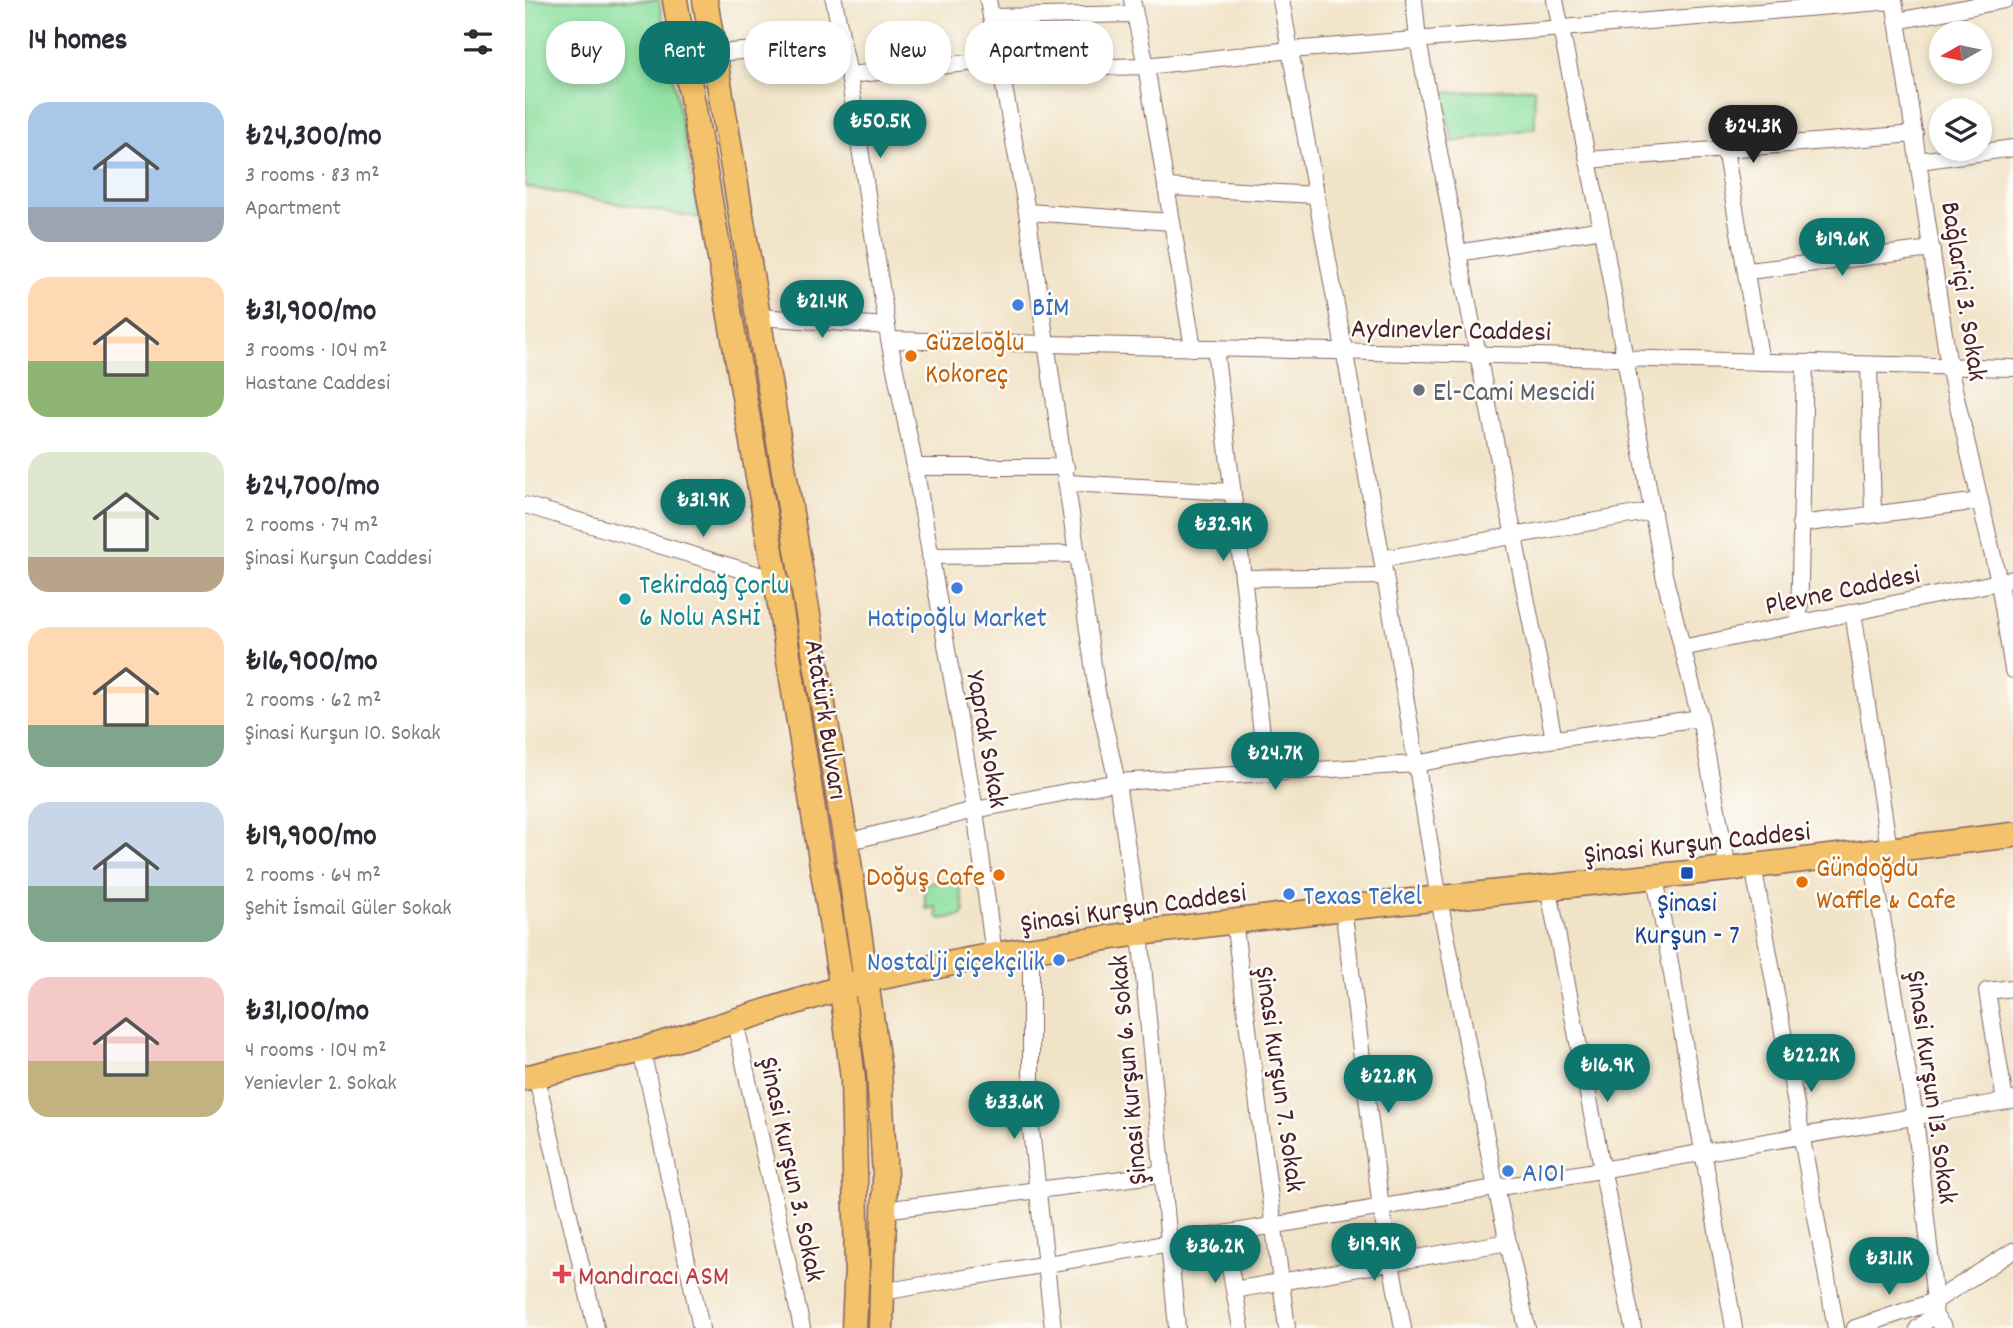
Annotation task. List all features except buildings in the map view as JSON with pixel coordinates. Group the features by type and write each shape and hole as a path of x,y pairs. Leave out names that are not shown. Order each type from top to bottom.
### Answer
{"main road":[{"name":"Atatürk Bulvarı","path":"675,0 776,580 842,989 853,1079 857,1266 854,1328"},
{"name":"Atatürk Bulvarı","path":"705,0 709,21"},
{"name":"Atatürk Bulvarı","path":"719,84 846,842 879,1071 884,1210 881,1328"},
{"name":"Şinasi Kurşun Caddesi","path":"530,1076 642,1050 866,980 994,956 1140,933 1343,908 1655,877 2013,835"}],"street":[{"name":"Yaprak Sokak","path":"834,0 838,21"},
{"name":"Şinasi Kurşun 6. Sokak","path":"988,0 992,21"},
{"path":"1281,0 1384,568 1439,899 1496,1188 1527,1328"},
{"path":"1414,0 1418,40 1458,253 1554,739"},
{"path":"1555,0 1602,229 1653,511 1700,718 1728,869"},
{"path":"1897,21 2005,0"},
{"path":"1113,66 1146,66 1756,7 1894,1"},
{"name":"Bağlariçi 3. Sokak","path":"1894,1 1948,367 1980,501 2006,581 2013,670"},
{"path":"991,17 1133,7 1146,66 1193,348"},
{"path":"851,75 965,67"},
{"name":"Yaprak Sokak","path":"850,84 888,333 915,467 975,810 994,956"},
{"name":"Şinasi Kurşun 6. Sokak","path":"1003,84 1048,344 1097,692 1117,782 1140,933 1177,1328"},
{"path":"1588,160 1915,134"},
{"path":"1919,161 2013,148"},
{"path":"1725,149 1748,271 1761,362"},
{"path":"1166,187 1316,195"},
{"path":"1027,212 1172,222"},
{"path":"1458,253 1602,229"},
{"path":"1748,271 1931,249"},
{"name":"Aydınevler Caddesi","path":"760,317 888,333 1048,344 2013,369"},
{"path":"1215,348 1267,774"},
{"path":"1799,623 1805,363"},
{"path":"1869,365 1873,514"},
{"path":"915,467 1067,475 1232,492"},
{"path":"1800,524 1980,501"},
{"path":"525,505 776,580"},
{"path":"1243,578 1384,568 1513,536 1653,511"},
{"path":"930,556 1078,554"},
{"name":"Plevne Caddesi","path":"1682,648 2006,581"},
{"name":"Şinasi Kurşun 13. Sokak","path":"1853,612 1938,1315"},
{"path":"846,842 975,810 1117,782 1416,764 1554,739 1700,718"},
{"path":"1753,865 1836,1328"},
{"path":"1655,877 1734,1328"},
{"path":"1548,886 1633,1328"},
{"path":"1343,908 1381,1208 1403,1328"},
{"name":"Şinasi Kurşun 7. Sokak","path":"1234,921 1287,1328"},
{"path":"1031,951 1031,1130 1053,1328"},
{"path":"882,1292 2009,1101 1987,991 2013,988"},
{"name":"Şinasi Kurşun 3. Sokak","path":"735,1021 801,1328"},
{"path":"642,1050 701,1328"},
{"path":"530,1076 596,1328"},
{"path":"884,1210 1161,1174"},
{"path":"1224,1234 1241,1328"},
{"path":"1234,1290 1508,1242"},
{"path":"1918,1328 1938,1315 2013,1251"},
{"path":"1855,1328 1938,1315"}],"green space":[{"path":"525,0 659,0 663,21 639,21 639,84 674,84 699,218 525,187"},
{"path":"1534,88 1535,128 1453,142 1442,93"},
{"path":"957,878 965,911 962,916 941,919 937,916 936,907 926,909 924,884"}],"place":[{"name":"BİM","path":"1018,305"},
{"name":"Güzeloğlu Kokoreç","path":"911,356"},
{"name":"El-Cami Mescidi","path":"1419,390"},
{"name":"Hatipoğlu Market","path":"957,588"},
{"name":"Tekirdağ Çorlu 6 Nolu ASHİ","path":"625,599"},
{"name":"Şinasi Kurşun - 7","path":"1687,873"},
{"name":"Doğuş Cafe","path":"999,875"},
{"name":"Gündoğdu Waffle & Cafe","path":"1802,882"},
{"name":"Texas Tekel","path":"1289,894"},
{"name":"Nostalji çiçekçilik","path":"1059,960"},
{"name":"A101","path":"1508,1171"},
{"name":"Mandıracı ASM","path":"562,1274"}]}
